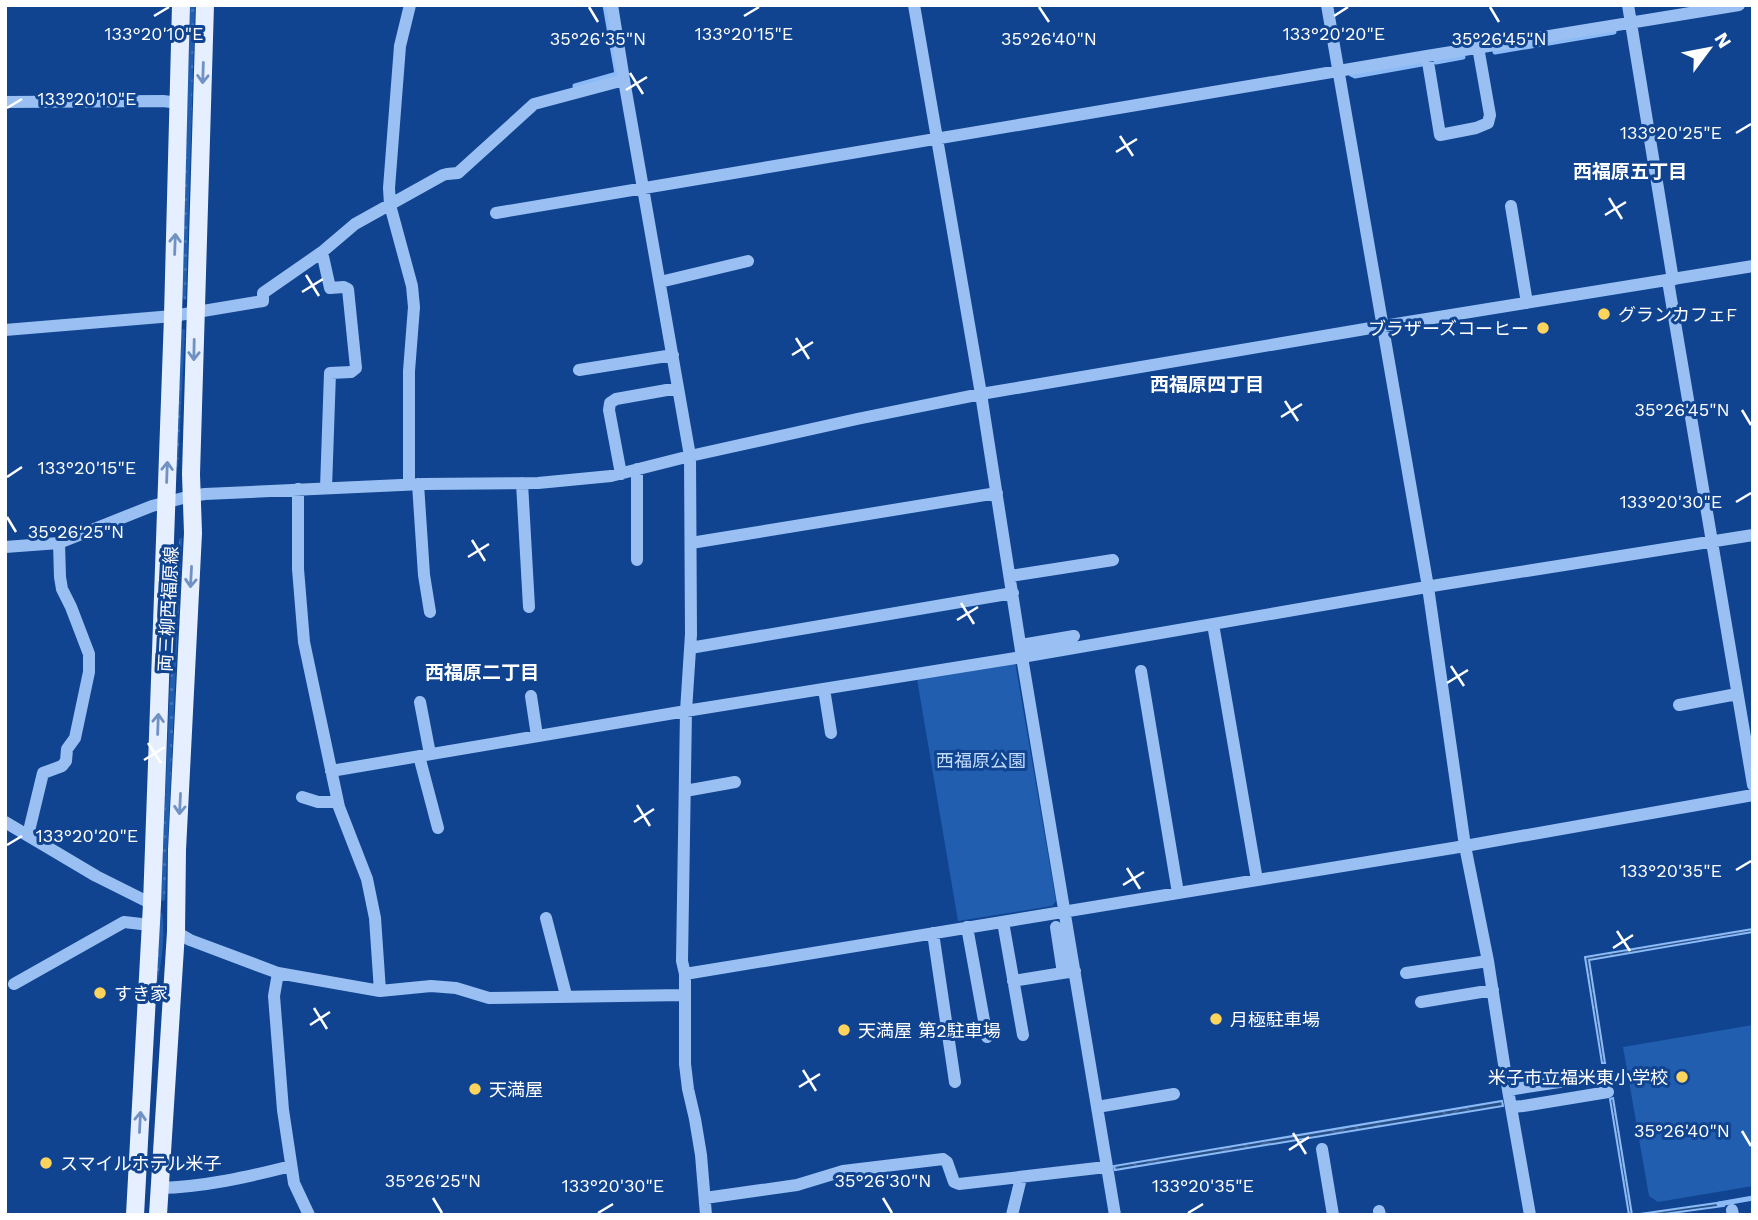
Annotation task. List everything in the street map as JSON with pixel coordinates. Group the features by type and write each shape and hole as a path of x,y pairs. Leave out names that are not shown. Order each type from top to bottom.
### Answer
{"main road":[{"name":"両三柳西福原線","path":"135,1215 152,905 181,5"},
{"name":"両三柳西福原線","path":"158,1215 176,932 177,850 193,533 191,496 195,313 205,5"}],"street":[{"path":"410,5 400,46 389,188 390,205 412,286 414,307 409,371 414,484 430,612"},
{"path":"612,5 690,456 690,648 686,711 682,961 685,974 685,1064 701,1155 706,1215"},
{"path":"915,5 1066,911 1069,972"},
{"path":"1327,5 1428,587 1465,846 1488,961 1530,1215"},
{"path":"1628,5 1711,542 1753,785"},
{"path":"496,213 1740,5"},
{"path":"1427,56 1440,135 1488,123 1490,115 1478,47"},
{"path":"5,330 173,316 263,301 263,293 322,253 355,224 443,175 458,173 534,104 624,80"},
{"path":"5,102 179,103"},
{"path":"1511,206 1527,303"},
{"path":"322,253 330,288 348,289 356,368 351,372 330,373 326,488"},
{"path":"660,282 748,261"},
{"path":"5,547 59,543 166,502 223,492 414,484 522,483 611,477 857,418 981,394 1753,266"},
{"path":"579,370 673,355"},
{"path":"621,474 610,403 678,388"},
{"path":"637,469 637,560"},
{"path":"522,483 529,607"},
{"path":"298,489 298,569 304,642 338,802 367,879 374,918 380,990"},
{"path":"691,543 997,493"},
{"path":"331,771 824,689 1021,651 1213,624 1753,535"},
{"path":"28,835 43,773 64,764 67,749 75,738 89,671 89,654 62,589 59,543"},
{"path":"1010,576 1113,560"},
{"path":"690,648 1013,593"},
{"path":"1213,624 1257,880"},
{"path":"1021,651 1074,636"},
{"path":"1141,671 1178,893"},
{"path":"824,689 831,733"},
{"path":"1679,705 1737,694"},
{"path":"531,696 537,736"},
{"path":"420,702 424,755 438,828"},
{"path":"685,791 735,782"},
{"path":"685,974 1465,846 1753,795"},
{"path":"302,797 318,802 338,802"},
{"path":"5,822 96,876 152,905"},
{"path":"546,918 566,995"},
{"path":"14,984 124,922 150,925"},
{"path":"1003,922 1023,1035"},
{"path":"967,927 987,1037"},
{"path":"1056,927 1069,972 1097,1107 1115,1215"},
{"path":"176,932 190,940 278,973 380,990 431,986 456,988 489,998 684,995"},
{"path":"933,933 956,1082"},
{"path":"1406,973 1488,961"},
{"path":"1013,981 1069,972"},
{"path":"278,973 274,996 283,1111 294,1183 309,1215"},
{"path":"1421,1002 1493,990"},
{"path":"1508,1090 1605,1075"},
{"path":"1511,1107 1608,1092"},
{"path":"1097,1107 1174,1094"},
{"path":"1322,1149 1333,1215"},
{"path":"705,1198 797,1185 843,1171 943,1159 947,1162 954,1182 959,1184 1106,1167"},
{"path":"159,1188 188,1187 292,1166"},
{"path":"1012,1215 1021,1178"}],"green space":[{"path":"190,5 195,5 184,300 182,298"},
{"path":"184,329 178,467 176,467 181,330"},
{"path":"181,538 165,900 163,901 170,682"},
{"name":"西福原公園","path":"1015,662 1056,901 1052,906 958,921 917,679"},
{"path":"162,913 162,954 154,996 160,914"},
{"path":"1753,1025 1753,1186 1658,1202 1649,1196 1623,1047"}],"water":[{"path":"1753,929 1753,932 1589,960 1605,1063 1602,1063 1585,957"},
{"path":"1613,1098 1632,1215 1629,1215 1610,1099"},
{"path":"1502,1101 1503,1106 1115,1170 1114,1166"},
{"path":"1724,1202 1724,1206 1657,1215 1633,1215"}],"waterway":[{"path":"575,86 617,74 605,5"},
{"path":"1495,52 1614,32"},
{"path":"1436,62 1463,57"},
{"path":"1351,74 1355,76 1422,64"},
{"path":"1719,1204 1753,1198"}],"place":[{"name":"グランカフェF","path":"1604,314"},
{"name":"ブラザーズコーヒー","path":"1543,328"},
{"name":"すき家","path":"100,993"},
{"name":"月極駐車場","path":"1216,1019"},
{"name":"天満屋 第2駐車場","path":"844,1030"},
{"name":"米子市立福米東小学校","path":"1682,1077"},
{"name":"天満屋","path":"475,1089"},
{"name":"スマイルホテル米子","path":"46,1163"}],"district":[{"name":"西福原五丁目","path":"1630,171"},
{"name":"西福原四丁目","path":"1207,384"},
{"name":"西福原二丁目","path":"482,672"}]}
